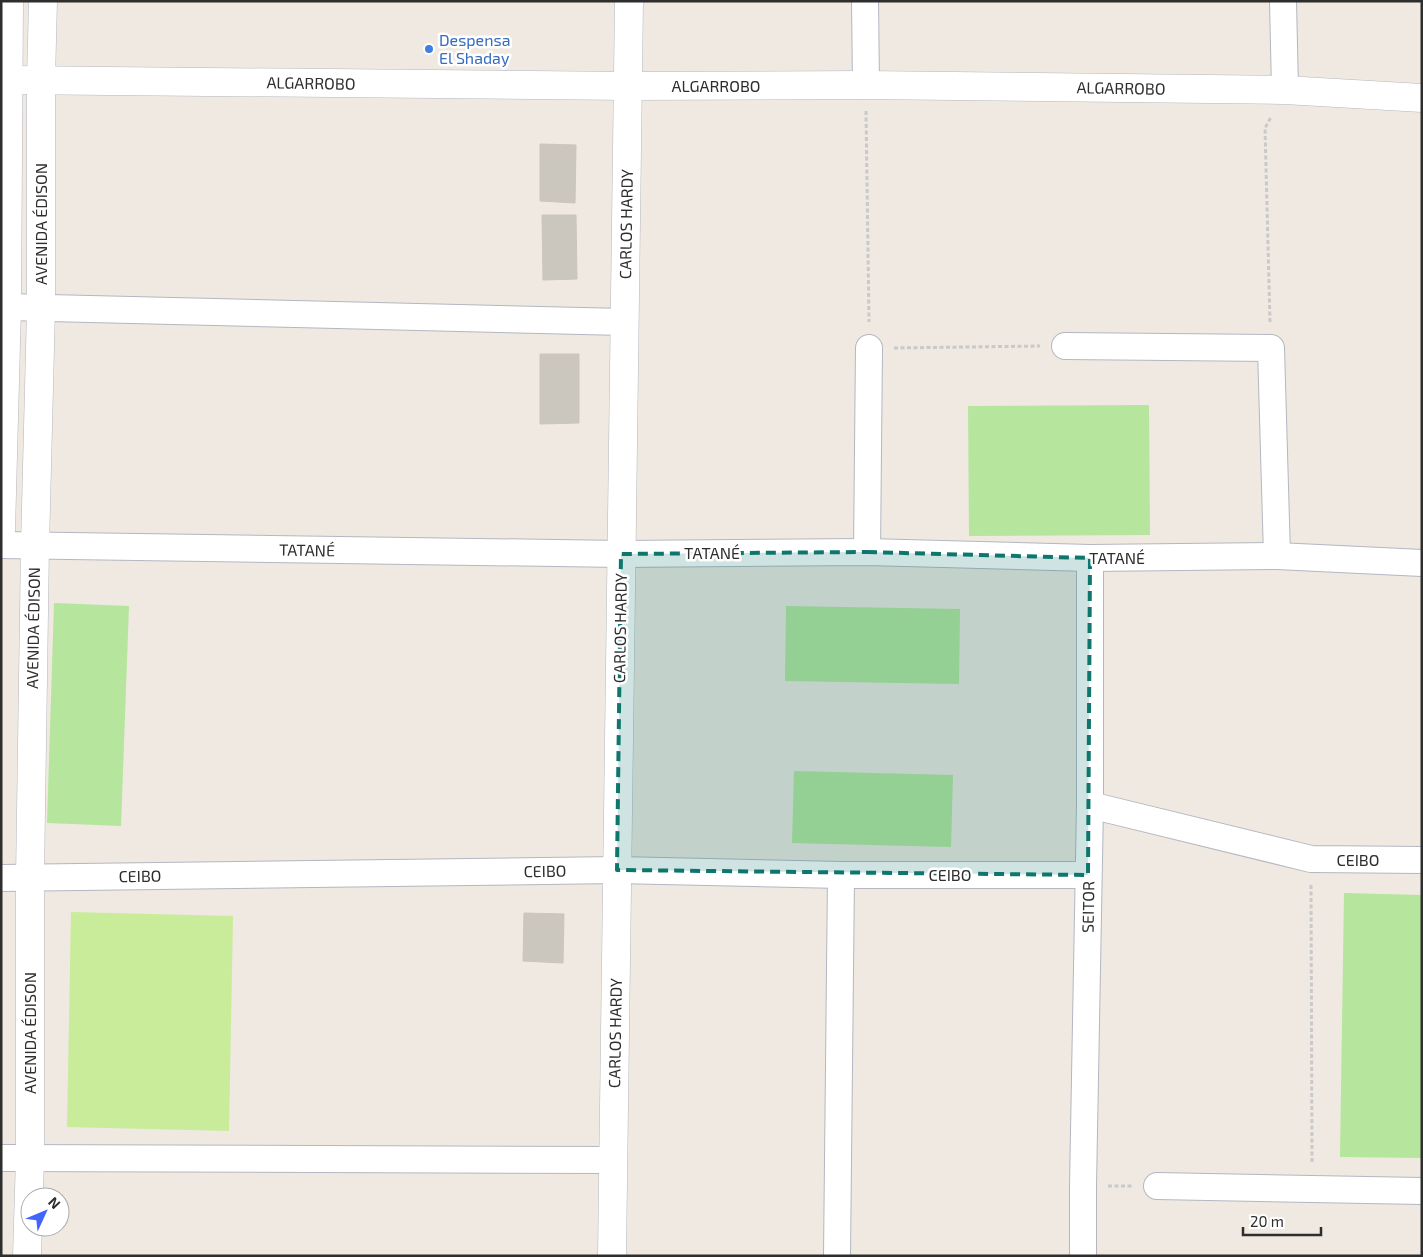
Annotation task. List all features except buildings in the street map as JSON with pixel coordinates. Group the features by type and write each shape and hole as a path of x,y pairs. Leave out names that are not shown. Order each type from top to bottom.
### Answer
{"street":[{"name":"AVENIDA ÉDISON","path":"1,530 3,358 7,307 5,129 10,80 9,1"},
{"name":"AVENIDA ÉDISON","path":"27,1256 30,1158 30,877 41,308 43,1"},
{"name":"CARLOS HARDY","path":"612,1256 629,1"},
{"path":"866,1 866,85"},
{"path":"1283,1 1285,90"},
{"name":"ALGARROBO","path":"10,80 628,86 866,85 1285,90 1422,98"},
{"path":"7,307 624,322"},
{"path":"1065,346 1271,348 1277,556"},
{"path":"867,552 869,348"},
{"name":"TATANÉ","path":"1,546 621,554 867,552 1090,558 1277,556 1422,563"},
{"name":"SEITOR","path":"1083,1256 1090,805 1090,558"},
{"name":"CEIBO","path":"1090,805 1310,860 1422,860"},
{"name":"CEIBO","path":"1,878 617,870 840,875 1088,875"},
{"path":"837,1256 840,875"},
{"path":"1,1158 613,1160"},
{"path":"1157,1186 1422,1191"}],"path":[{"path":"866,85 869,348 1065,346"},
{"path":"1271,348 1265,128 1285,90"},
{"path":"1310,860 1312,1189"},
{"path":"1083,1186 1157,1186"}],"highlighted area":[{"path":"867,552 1090,558 1088,875 617,870 621,554"}],"green space":[{"path":"1149,405 1150,535 969,536 968,406"},
{"path":"54,603 129,606 121,826 47,823"},
{"path":"786,606 960,609 959,684 785,681"},
{"path":"794,771 953,775 951,847 792,843"},
{"path":"1344,893 1422,895 1422,1158 1340,1157"},
{"path":"71,912 233,916 229,1131 67,1127"}],"place":[{"name":"Despensa El Shaday","path":"429,49"}]}
